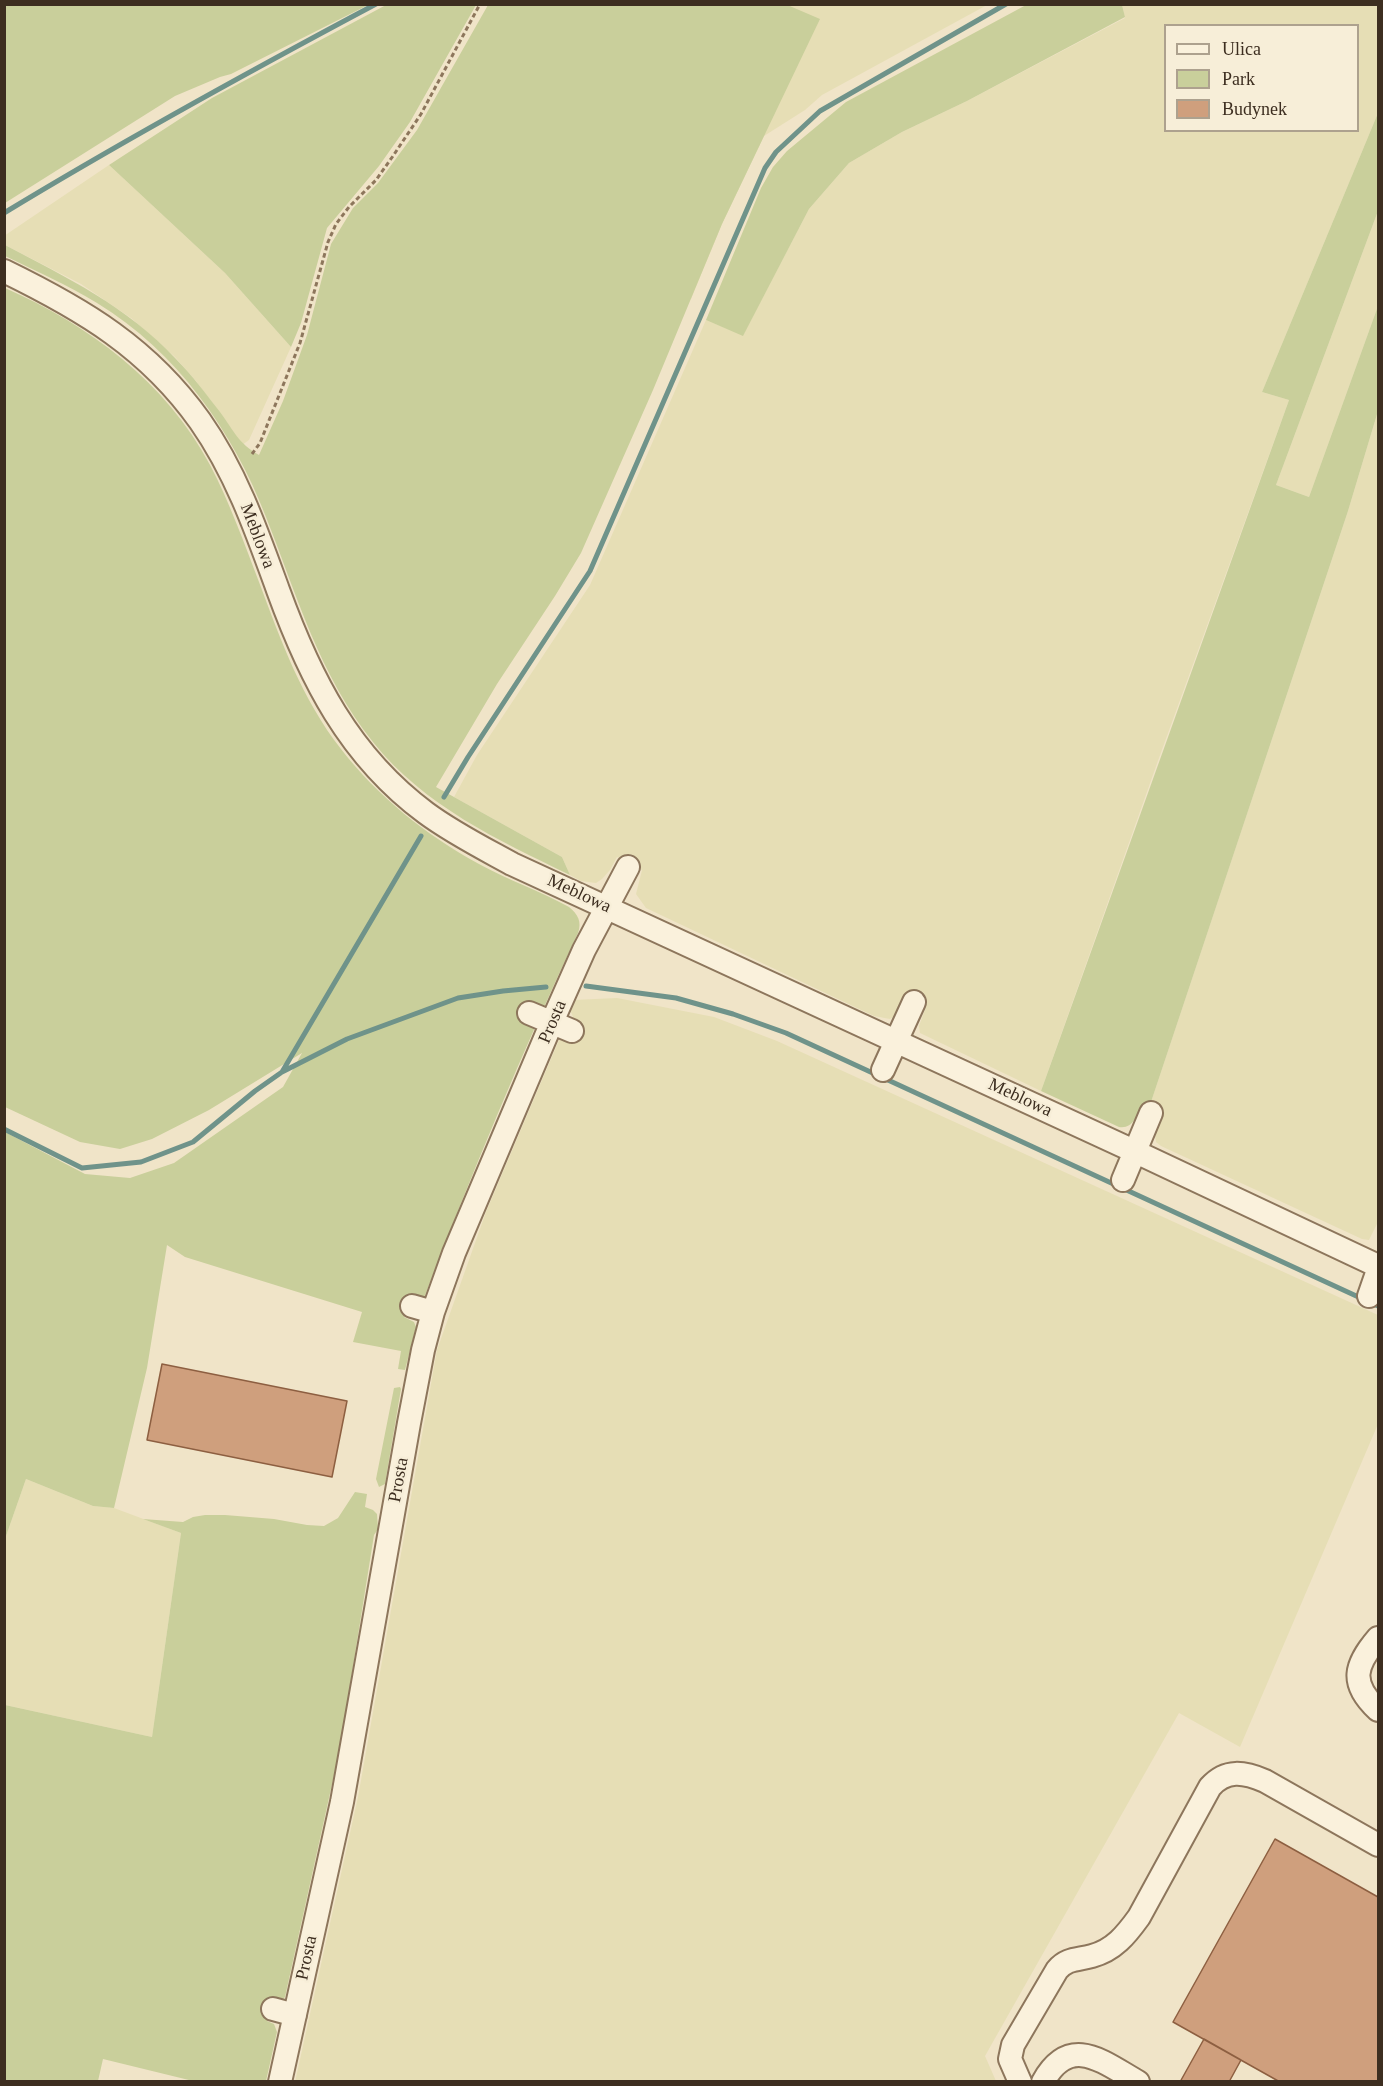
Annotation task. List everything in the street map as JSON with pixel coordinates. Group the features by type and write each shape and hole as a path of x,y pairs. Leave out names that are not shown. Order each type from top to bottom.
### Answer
{"street":[{"name":"Meblowa","path":"4,271 72,306 116,334 152,365 181,396 201,422 231,473 248,511 306,663 335,715 380,771 425,812 471,842 512,864 1377,1264"},
{"name":"Prosta","path":"280,2082 284,2012 342,1802 423,1350 423,1309 454,1253 562,1027 584,950 628,867"},
{"path":"883,1070 914,1002"},
{"path":"529,1013 562,1027"},
{"path":"1123,1180 1151,1113"},
{"path":"1369,1296 1377,1264"},
{"path":"1378,1638 1363,1658 1358,1675 1365,1696 1378,1710"},
{"path":"1020,2082 1010,2059 1013,2045 1057,1970 1067,1960 1093,1956 1112,1948 1126,1935 1139,1917 1210,1787 1218,1778 1238,1773 1265,1781 1378,1845"},
{"path":"1043,2082 1049,2071 1060,2061 1083,2054 1096,2058 1138,2082"}],"path":[{"path":"252,454 260,443 300,343 328,242 336,224 349,207 376,180 421,114 480,4"}],"shaded area":[{"path":"635,5 987,5 822,95 805,110 764,136 722,224 691,299"},
{"path":"1122,5 1378,5 1378,113 1262,392 1289,400 1041,1091 920,1033 919,1026 926,1007 904,997 895,1016 890,1019 874,1016 646,908 636,894 642,870 617,857 610,870 596,883 581,881 570,875 562,857 454,797 477,755 590,585 706,320 743,335 809,209 849,163 902,132 967,101 1125,18"},
{"path":"109,165 225,273 291,347 249,440 242,445 196,381 175,357 131,318 81,284 5,245 4,236"},
{"path":"1378,211 1378,306 1309,497 1276,485"},
{"path":"1378,411 1378,1222 1369,1240 1362,1239 1161,1146 1156,1142 1155,1136 1163,1115 1149,1108 1348,511"},
{"path":"617,998 714,1017 777,1041 1378,1315 1378,1424 1240,1747 1179,1713 985,2056 996,2081 295,2082 358,1797 437,1350 486,1212 559,1040 566,1038 574,1042 583,1027 575,1022 569,1007 573,1000"},
{"path":"26,1479 93,1506 114,1508 181,1533 152,1737 5,1705 5,1539"}],"green space":[{"path":"5,4 368,5 231,74 175,96 5,203"},
{"path":"785,4 820,19 722,224 653,390 581,553 497,684 436,787 562,857 570,875 464,819 415,785 393,765 373,742 338,690 311,634 253,485 219,424 199,396 153,345 126,323 75,290 5,256 5,245 95,294 138,324 182,365 241,441 259,455 283,401 307,335 331,244 353,208 378,183 417,130 488,5"},
{"path":"386,5 476,5 410,122 379,166 327,228 301,323 291,347 225,273 109,165 212,98"},
{"path":"1026,5 1122,5 1125,17 967,101 902,132 849,163 809,209 743,336 706,320 761,188 773,167 787,151 846,102"},
{"path":"1378,113 1378,211 1276,485 1309,497 1378,306 1378,411 1348,511 1149,1108 1142,1105 1131,1124 1119,1127 1041,1091 1289,400 1262,392"},
{"path":"5,288 66,320 95,338 122,359 148,382 192,435 224,494 284,648 304,690 327,730 355,767 404,814 440,841 479,864 569,907 577,915 580,925 498,1114 424,1298 413,1297 404,1317 414,1322 416,1327 405,1370 398,1369 401,1351 353,1342 362,1312 185,1257 167,1245 147,1368 114,1508 93,1506 26,1479 5,1539 5,1132 85,1174 130,1178 174,1163 283,1087 302,1053 209,1110 152,1139 120,1149 80,1142 5,1107"},
{"path":"400,1387 385,1484 379,1487 376,1479 394,1388"},
{"path":"355,1492 367,1494 365,1507 377,1514 378,1529 374,1535 340,1748 285,1997 282,2000 273,2001 267,2021 274,2024 277,2032 266,2081 193,2081 103,2059 98,2081 5,2082 5,1705 152,1737 181,1533 143,1519 183,1522 205,1515 225,1515 324,1526 338,1518"}],"building":[{"path":"162,1364 347,1401 332,1477 147,1440"},
{"path":"1275,1839 1378,1897 1378,2082 1280,2082 1173,2022"},
{"path":"1204,2039 1241,2060 1229,2082 1180,2082"}],"waterway":[{"path":"4,213 188,106 376,4"},
{"path":"444,797 590,571 765,168 776,152 820,111 1006,4"},
{"path":"282,1072 421,836"},
{"path":"586,986 676,998 733,1014 786,1033 1378,1306"},
{"path":"4,1129 82,1168 141,1162 193,1142 282,1072 347,1039 458,998 546,987"}]}
